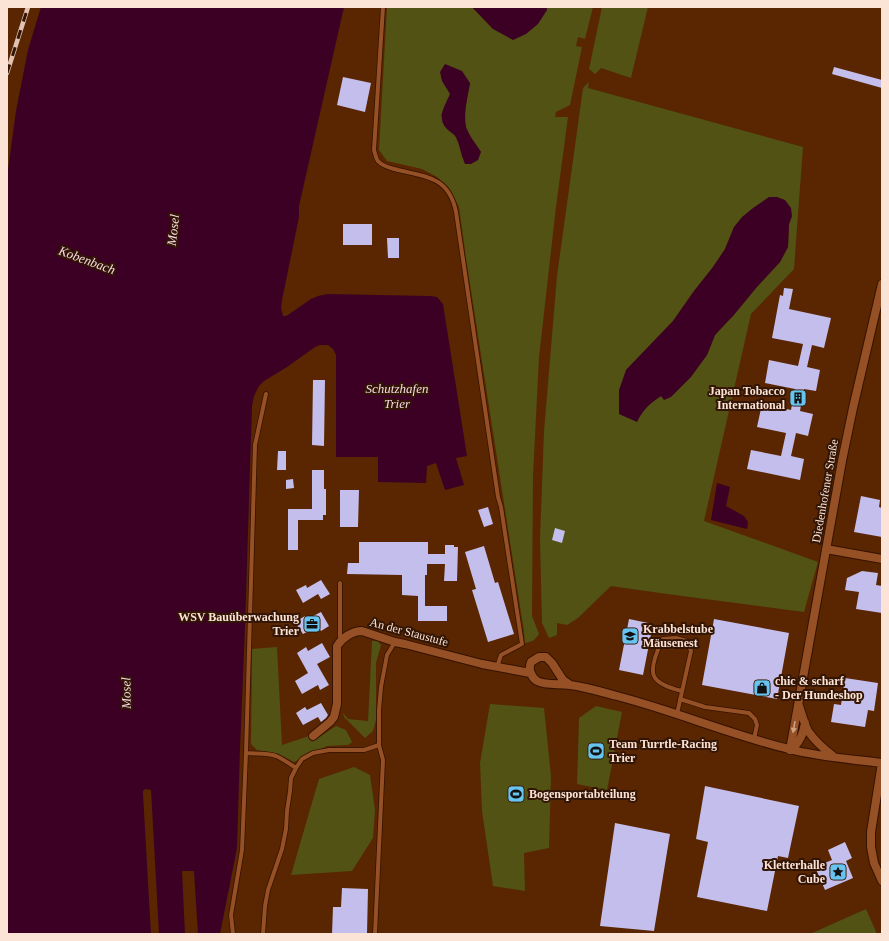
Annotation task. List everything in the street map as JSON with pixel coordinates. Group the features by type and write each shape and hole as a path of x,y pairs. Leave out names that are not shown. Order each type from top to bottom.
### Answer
{"street":[{"name":"Diedenhofener Straße","path":"790,750 846,438 882,284"},
{"path":"826,549 882,559"},
{"name":"An der Staustufe","path":"340,641 345,637 362,631 395,642 497,667 530,673"},
{"path":"313,736 334,717 337,704 337,646 340,641"},
{"path":"569,684 563,680 549,659 539,657 531,662 530,673 535,679 542,683 569,684 629,699 753,740 790,750 836,758 882,763 870,832 874,863 882,882"},
{"path":"548,684 555,674 555,668"},
{"path":"798,704 808,730 819,744 836,758"},
{"path":"790,750 798,743 804,730 805,723"}],"lane":[{"path":"383,7 374,150 377,160 385,167 438,181 448,191 454,202 456,212 498,497 501,507 522,644 501,655 497,667"},
{"path":"233,934 231,915 242,850 255,445 266,394"},
{"path":"340,583 340,641"},
{"path":"677,715 691,651 687,641 676,638 663,640 658,647 654,665 654,676 661,683 672,689 682,691"},
{"path":"375,934 383,760 379,745 379,710 381,687 387,655 395,642"},
{"path":"680,699 705,707 749,713 756,719 757,725 753,740"},
{"path":"263,934 268,890 282,849 286,829 291,778 296,768 302,759 313,753 329,750 364,750 379,745"},
{"path":"246,753 276,756 296,768"}],"shaded area":[{"path":"387,7 472,7 493,29 547,10 547,7 593,7 585,39 578,37 576,46 582,47 570,105 556,112 555,117 568,117 539,357 533,476 532,616 539,634 530,642 525,643 459,207 450,189 437,177 422,169 387,161 379,150","holes":["470,83 465,111 465,122 471,137 481,152 462,157 460,145 454,134 448,130 441,115 450,94"]},
{"path":"602,7 648,7 631,78 601,68 595,74 589,69"},
{"path":"589,82 588,88 803,147 794,269 751,314 704,521 818,562 804,612 611,586 578,618 567,625 557,623 557,635 549,638 542,623 540,539 544,431 557,276 583,88","holes":["792,216 789,224 788,247 780,262 715,335 707,355 699,365 661,396 650,403 641,413 626,370 673,321 725,249 734,227"]},
{"path":"372,641 378,641 381,645 376,663 376,720 373,731 365,738 344,717 343,713 348,719 368,721"},
{"path":"277,647 282,745 309,736 312,742 336,726 346,730 352,742 348,745 327,746 294,762 279,754 257,750 251,744 252,649"},
{"name":"Bogensportabteilung","path":"490,704 544,708 551,776 549,848 524,853 525,891 493,886 482,811 480,763"},
{"name":"Team Turrtle-Racing Trier","path":"596,706 622,712 607,790 577,784 579,718"},
{"path":"354,767 370,775 375,810 373,838 352,871 291,875 319,779"},
{"path":"866,909 877,934 810,934"}],"water":[{"path":"41,7 344,7 299,206 299,217 282,300 281,308 283,316 288,315 311,299 328,294 430,296 437,297 443,304 467,456 456,458 464,485 445,490 436,463 427,466 426,483 378,482 378,457 336,457 336,355 333,349 328,345 320,345 315,347 264,381 259,386 254,396 252,406 237,848 220,934 198,934 194,871 182,871 185,934 159,934 151,790 145,789 143,794 151,934 7,934 7,177 16,111 28,50"},
{"path":"472,7 547,7 547,10 538,24 526,34 513,40 493,29"},
{"path":"445,64 462,71 470,83 465,111 465,122 471,137 481,152 478,160 471,164 465,164 456,137 447,129 442,121 442,112 450,94 442,81 440,72"},
{"path":"769,197 777,197 785,200 791,208 792,216 789,224 788,247 780,262 715,335 707,355 691,377 671,397 664,400 661,396 644,411 637,422 619,414 619,390 626,370 673,321 725,249 734,227 742,217"},
{"path":"717,483 730,487 726,506 744,516 748,522 747,529 711,520"}],"building":[{"path":"834,67 882,80 882,88 832,74"},
{"path":"343,77 371,83 365,112 337,105"},
{"path":"343,224 372,224 372,245 343,245"},
{"path":"387,238 399,238 399,258 388,258"},
{"name":"Japan Tobacco International","path":"784,288 793,289 789,309 831,318 824,348 812,345 807,367 820,370 816,391 804,389 800,411 813,414 808,436 796,433 791,456 804,459 800,480 747,469 751,450 781,456 786,433 757,427 762,404 791,410 795,389 765,383 769,360 798,366 803,344 772,338 780,295 783,296"},
{"path":"313,380 325,380 324,446 312,445"},
{"path":"278,451 286,451 286,470 277,470"},
{"path":"312,470 324,470 326,515 323,515 323,520 298,520 298,550 288,550 288,509 312,509"},
{"path":"293,479 294,488 286,489 286,480"},
{"path":"340,490 359,490 358,527 340,527"},
{"path":"861,496 880,500 879,507 882,508 882,537 854,532"},
{"path":"488,507 493,524 484,527 478,510"},
{"path":"555,528 565,531 562,543 552,540"},
{"path":"359,542 428,542 428,554 445,554 445,545 454,545 454,547 458,547 457,581 444,581 445,564 427,564 427,575 425,575 425,606 447,606 447,621 418,621 418,596 402,595 402,575 347,574 348,563 359,563"},
{"path":"484,546 495,583 498,582 514,634 488,642 472,590 476,589 465,552"},
{"path":"862,571 878,573 876,585 882,586 882,613 856,609 859,592 845,590 847,578"},
{"path":"321,580 330,594 321,599 318,594 303,603 296,590 306,585 307,588"},
{"path":"321,612 329,626 321,631 318,626 303,634 295,622 305,616 307,619"},
{"path":"629,619 653,624 643,675 619,670"},
{"path":"714,619 789,633 777,699 702,685"},
{"path":"322,643 330,657 317,664 329,685 320,690 318,685 302,694 295,681 308,673 297,653 306,647 308,651"},
{"path":"845,678 878,683 874,711 868,710 865,727 831,722 834,704 841,705"},
{"path":"321,703 328,715 326,718 321,722 318,717 303,725 296,713 305,707 307,710"},
{"path":"705,786 799,806 788,858 778,856 767,911 697,897 708,842 696,839"},
{"path":"615,823 670,834 654,931 600,926"},
{"path":"845,842 852,858 846,861 853,878 825,890 815,867 832,860 828,850"},
{"path":"342,888 368,889 367,934 332,934 333,907 341,907"}],"railway":[{"path":"7,73 28,7"}],"place":[{"name":"Japan Tobacco International","path":"798,398"},
{"name":"WSV Bauüberwachung Trier","path":"312,624"},
{"name":"Krabbelstube Mäusenest","path":"630,636"},
{"name":"chic & scharf - Der Hundeshop","path":"762,688"},
{"name":"Team Turrtle-Racing Trier","path":"596,751"},
{"name":"Bogensportabteilung","path":"516,794"},
{"name":"Kletterhalle Cube","path":"838,872"}],"water label":[{"name":"Mosel","path":"173,230"},
{"name":"Kobenbach","path":"87,260"},
{"name":"Schutzhafen Trier","path":"397,396"},
{"name":"Mosel","path":"126,693"}]}
